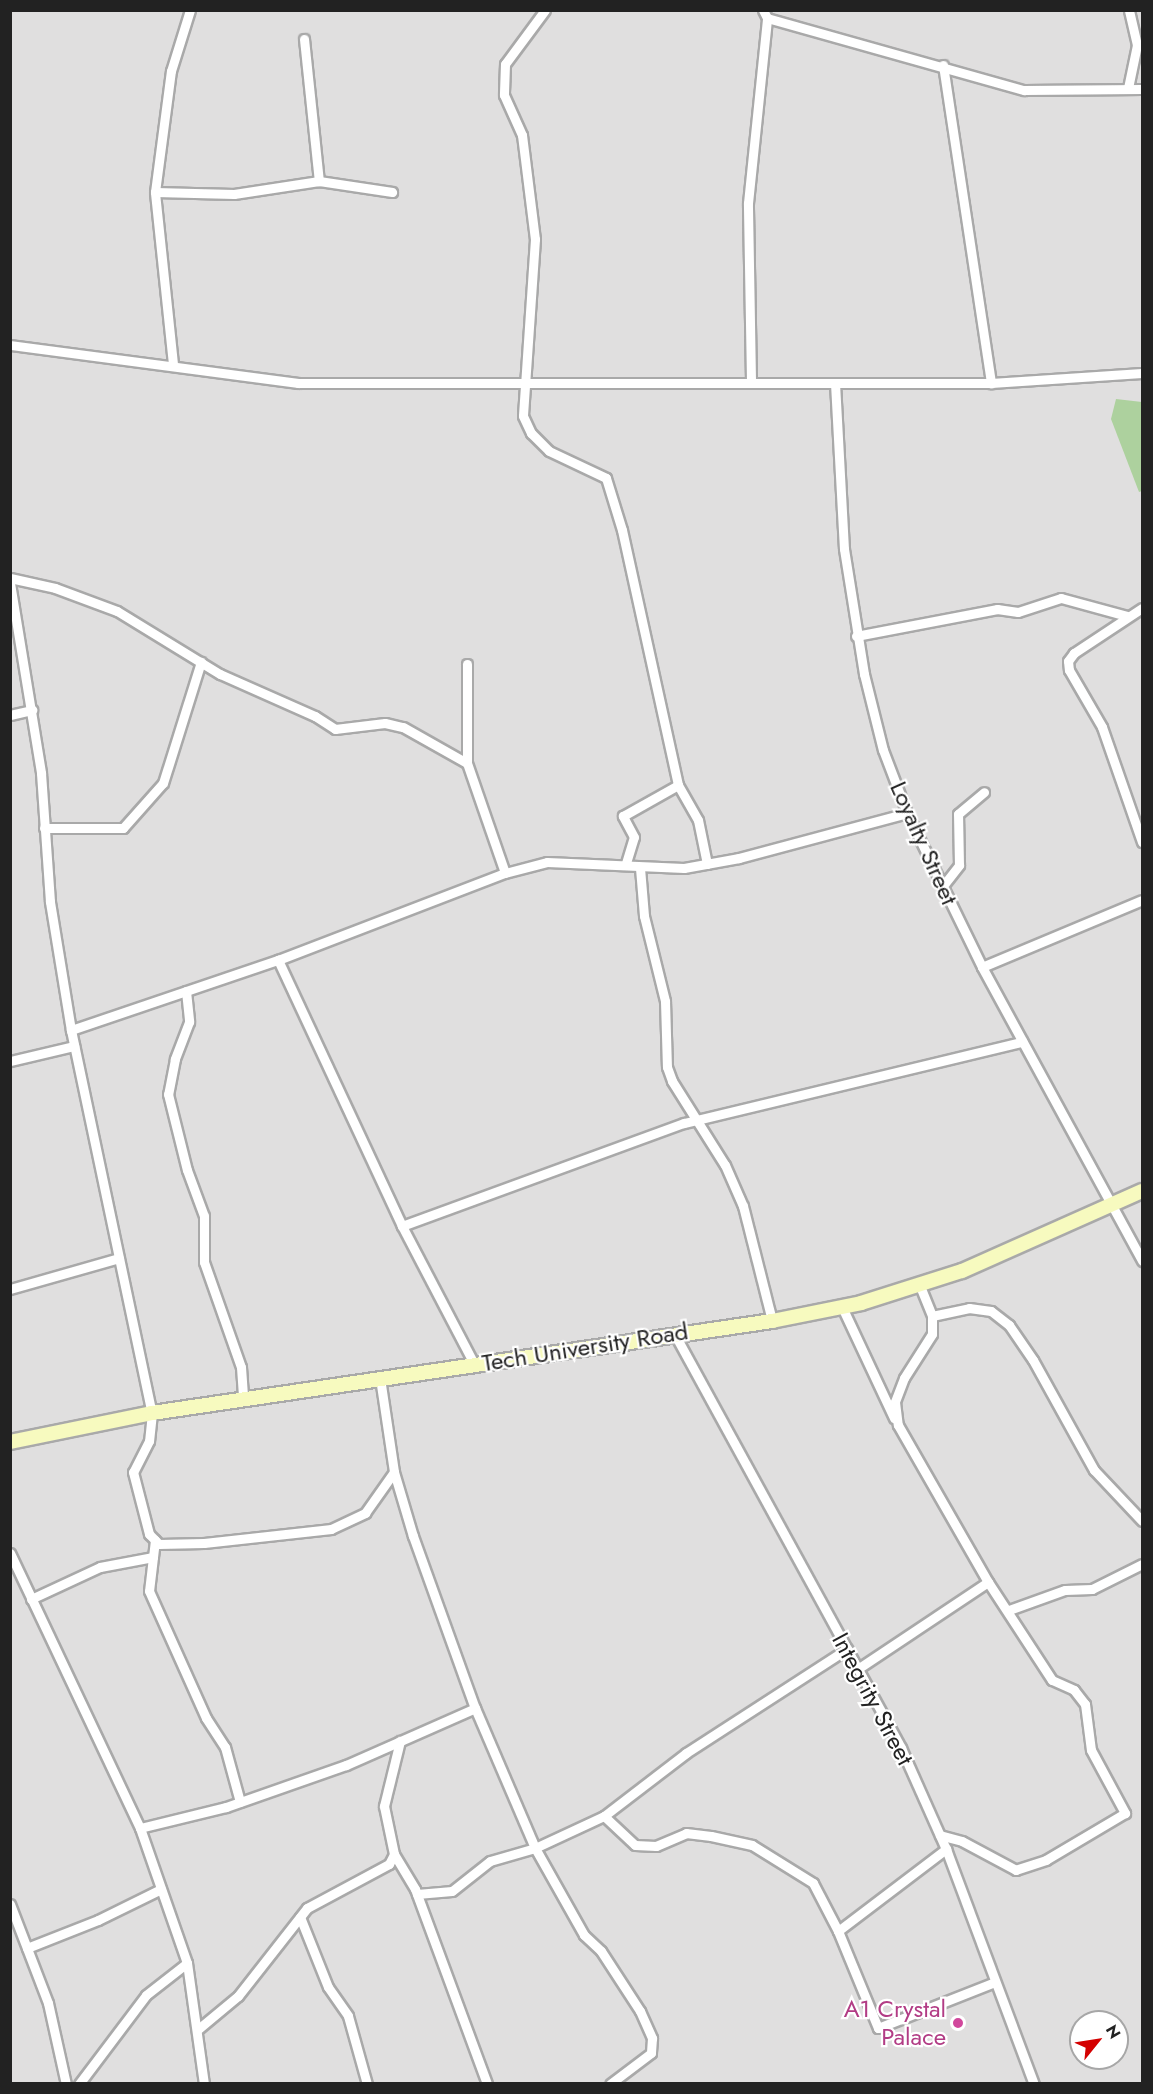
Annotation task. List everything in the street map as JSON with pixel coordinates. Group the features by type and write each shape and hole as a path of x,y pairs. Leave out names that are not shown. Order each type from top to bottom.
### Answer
{"street":[{"path":"174,364 155,192 171,71 190,10"},
{"path":"545,10 505,64 504,95 522,135 535,239 523,416 531,433 549,451 606,478 622,530 678,785 698,820 707,864"},
{"path":"1128,88 1137,45 1129,10"},
{"path":"751,380 748,203 765,14 1024,90 1143,89"},
{"path":"304,39 319,181"},
{"path":"943,65 991,383"},
{"path":"155,192 234,194 319,181 392,192"},
{"path":"10,345 174,364 298,383 751,380 835,383 991,383 1143,373"},
{"name":"Loyalty Street","path":"835,383 844,549 856,636 884,750 907,813 982,967 1110,1206 1143,1261"},
{"path":"10,578 55,588 117,611 201,662 334,729 385,723 403,727 467,763"},
{"path":"10,583 32,710 50,902 71,1029 152,1413 149,1441 133,1472 143,1520 159,1544 237,1541 331,1529 364,1513 394,1472"},
{"path":"856,636 997,609 1018,612 1061,598 1127,616"},
{"path":"1143,608 1127,616 1074,653 1068,661 1069,670 1101,727 1139,816 1143,842"},
{"path":"44,828 123,828 163,783 201,662"},
{"path":"467,664 467,763 505,873"},
{"path":"10,715 32,710"},
{"path":"626,863 634,837 623,816 678,785"},
{"path":"942,886 959,865 958,814 972,799 984,792"},
{"path":"71,1029 278,960 505,873 547,862 626,863 640,868 707,864 907,813"},
{"path":"640,868 644,916 665,1001 667,1067 672,1081 725,1165 743,1206 772,1321"},
{"path":"982,967 1143,900"},
{"path":"278,960 402,1226 474,1364"},
{"path":"186,991 189,1022 175,1059 168,1094 187,1170 204,1216 204,1263 241,1367 243,1399"},
{"path":"402,1226 698,1120 1022,1042"},
{"path":"10,1061 74,1046"},
{"name":"Tech University Road","path":"11,1439 152,1413 674,1333 772,1321 842,1307 920,1286 1143,1191"},
{"path":"10,1288 119,1258"},
{"path":"898,1425 896,1402 904,1378 928,1344 932,1316 920,1286"},
{"path":"842,1307 898,1425 988,1582 1009,1610 1052,1680 1074,1690 1085,1704 1091,1750 1125,1813 1046,1860 1016,1870 962,1841 940,1835"},
{"path":"932,1316 969,1308 991,1311 1009,1325 1034,1360 1094,1470 1143,1521"},
{"name":"Integrity Street","path":"674,1333 859,1668 940,1835 1034,2084"},
{"path":"380,1378 394,1472 412,1536 474,1708 535,1848 584,1935 601,1951 640,2011 652,2038 651,2053 610,2084"},
{"path":"155,1539 149,1591 206,1718 225,1747 240,1802"},
{"path":"10,1553 140,1828 187,1963 204,2084"},
{"path":"31,1599 100,1568 153,1557"},
{"path":"1009,1610 1065,1590 1092,1589 1143,1564"},
{"path":"859,1668 988,1582"},
{"path":"417,1894 452,1891 490,1861 535,1848 604,1816 686,1753 847,1649"},
{"path":"140,1828 240,1802 346,1766 474,1708"},
{"path":"400,1741 384,1806 394,1854 417,1894 487,2084"},
{"path":"604,1816 635,1845 656,1846 686,1833 752,1845 813,1883 838,1931 878,2028 995,1982"},
{"path":"838,1931 946,1849"},
{"path":"197,2030 238,1996 307,1908 389,1864 394,1854"},
{"path":"27,1948 161,1889"},
{"path":"10,1904 48,2003 66,2084"},
{"path":"300,1917 328,1987 348,2016 368,2084"},
{"path":"80,2084 146,1995 187,1963"}],"shaded area":[{"path":"11,11 1142,11 1142,2083 11,2084"}],"green space":[{"path":"1116,399 1142,402 1142,491 1139,492 1111,419"}],"place":[{"name":"A1 Crystal Palace","path":"958,2023"}]}
